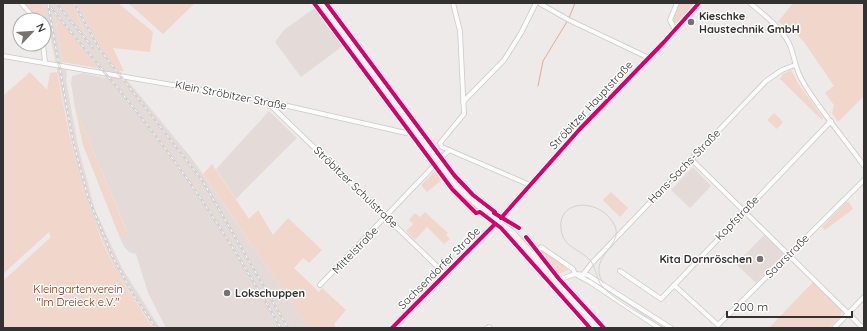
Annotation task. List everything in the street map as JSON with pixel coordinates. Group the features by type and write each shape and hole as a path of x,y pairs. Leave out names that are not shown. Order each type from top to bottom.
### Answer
{"main road":[{"path":"322,5 438,162 464,194 514,234 597,328"}],"street":[{"path":"21,3 29,12"},
{"path":"322,5 330,3"},
{"path":"453,3 460,31 464,114 441,140 442,147 530,185"},
{"path":"463,102 504,60 521,33 536,3"},
{"path":"539,3 568,20 649,58"},
{"path":"675,30 670,20 677,3"},
{"name":"Ströbitzer Hauptstraße","path":"498,221 579,130 649,58 699,3"},
{"path":"750,3 770,19 785,37 791,47 795,65 803,83 863,163"},
{"path":"44,52 45,62"},
{"name":"Klein Ströbitzer Straße","path":"3,56 266,101 406,133 414,129"},
{"name":"Hans-Sachs-Straße","path":"582,276 766,81 782,70 795,65"},
{"name":"Ströbitzer Schulstraße","path":"266,101 445,274"},
{"name":"Kopfstraße","path":"620,271 661,298 831,121"},
{"name":"Mittelstraße","path":"320,285 387,217 448,150"},
{"path":"691,159 863,328"},
{"name":"Saarstraße","path":"674,285 718,325 864,180"},
{"name":"Sachsendorfer Straße","path":"392,328 498,221"},
{"path":"533,255 540,247 573,269 575,274"},
{"path":"555,281 575,274 598,281 671,328"},
{"path":"582,276 660,328"},
{"path":"834,328 864,297"}],"shaded area":[{"path":"42,3 61,3 87,37 72,3 76,3 100,47 193,160 309,328 166,328 148,293 136,254 129,252 125,248 120,238 127,231 75,108 71,83 72,76 83,73 106,78 55,16 63,69 66,70 66,80 78,146 95,210 122,268 160,328 154,328 117,273 91,215 76,164 52,45 52,12 46,12 46,8"},
{"path":"316,7 344,45 301,77 275,42 284,30"},
{"path":"269,111 297,138 236,199 216,169"},
{"path":"693,167 711,186 690,208 671,190"},
{"name":"Kita Dornröschen","path":"764,235 784,254 756,283 736,264"}],"green space":[{"path":"25,3 42,3 46,8 46,12 33,12"},
{"path":"61,3 72,3 87,38"},
{"path":"76,3 118,3 153,32 150,52 113,48 124,71 119,71 100,47"},
{"path":"128,3 195,3 163,34"},
{"path":"679,3 694,3 677,23 674,23 673,18"},
{"path":"793,3 864,3 864,96 838,122 832,113 834,105 825,93 834,86 804,42 795,32 778,22"},
{"path":"55,15 96,66 98,68 62,62"},
{"path":"791,70 798,83 823,118 822,120 780,79 783,74"},
{"name":"Kleingartenverein \"Im Dreieck e.V.\"","path":"30,72 47,90 50,73 57,72 79,174 95,224 105,248 121,279 153,328 3,328 3,281 51,237 49,232 3,274 3,96"},
{"path":"75,108 127,232 120,238 83,145"},
{"path":"774,113 783,122 777,129 767,120"},
{"path":"212,164 249,219 258,210 273,235 288,218 322,250 309,263 303,258 294,268 319,292 322,288 346,310 334,324 336,328 309,328 203,174"},
{"path":"435,171 442,180 427,192 421,185"},
{"path":"611,192 628,208 620,217 603,200"},
{"path":"846,202 849,202 853,209 825,230 822,227"},
{"path":"425,212 448,233 446,235 450,239 444,244 427,227 415,240 406,231 413,224 409,220 415,213 420,217"},
{"path":"543,251 554,258 554,260 563,264 563,266 569,270 557,274 538,252"},
{"path":"813,282 843,310 840,317 829,328 769,328"}],"waterway":[{"path":"569,18 575,3"},
{"path":"538,86 543,61 568,20"}],"tram line":[{"path":"603,283 599,273 599,265 616,237 616,229 612,221 605,213 596,208 586,205 569,209 564,215 561,223 562,234 566,242 591,261 600,284 608,292 664,328"}],"railway":[{"path":"47,3 132,105 194,188 245,267 281,328"},
{"path":"56,3 93,48"},
{"path":"74,3 100,50 202,180 288,328"},
{"path":"48,5 73,141 88,197 113,258 133,294 156,328"}],"cycle path":[{"path":"314,3 452,189 476,213 480,212 501,228 590,328"},
{"path":"326,3 454,175 473,195 495,212 494,213 519,228"},
{"path":"501,218 579,130 664,42 699,3"},
{"path":"392,328 495,224"},
{"path":"526,237 559,279 604,328"}],"place":[{"name":"Kieschke Haustechnik GmbH","path":"691,22"},
{"name":"Kita Dornröschen","path":"760,259"},
{"name":"Lokschuppen","path":"227,293"}]}
